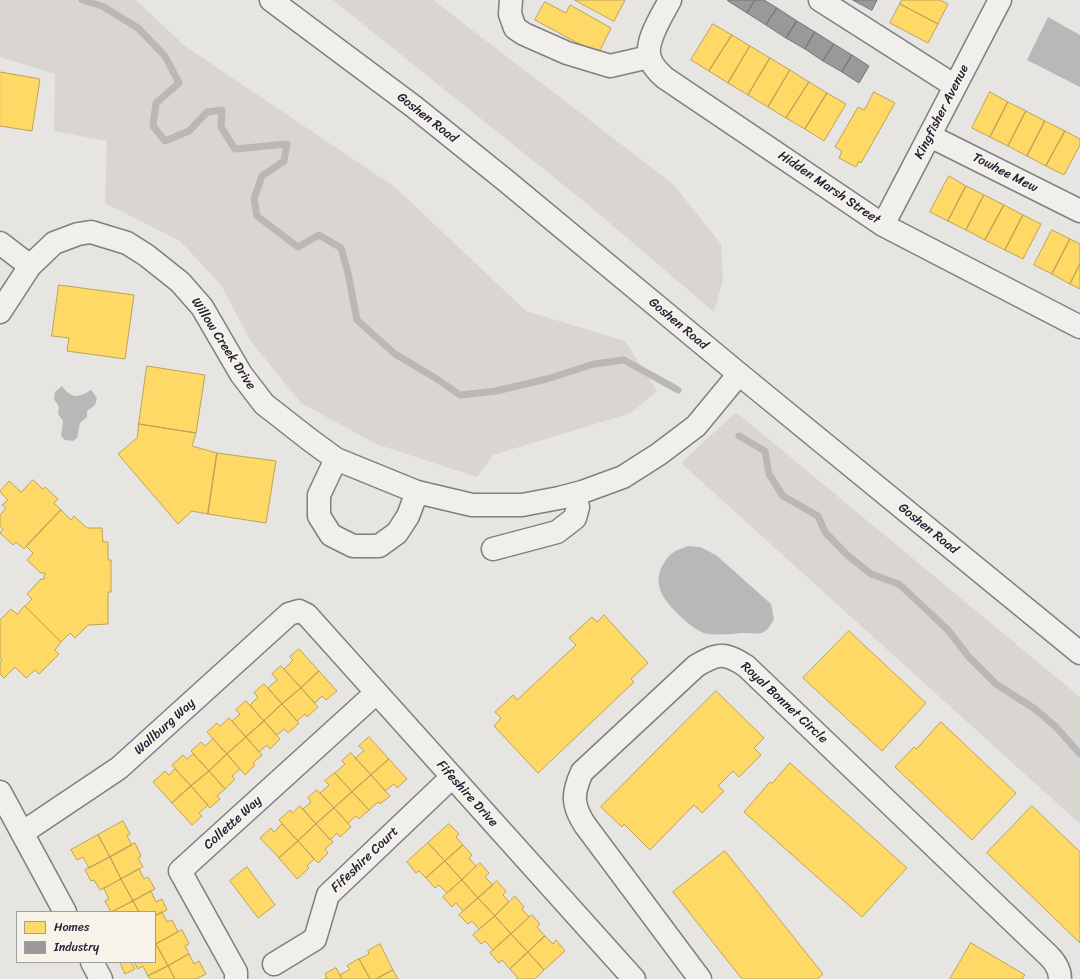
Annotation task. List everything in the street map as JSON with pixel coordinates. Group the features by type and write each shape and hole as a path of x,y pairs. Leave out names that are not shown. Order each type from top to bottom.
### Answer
{"street":[{"name":"Goshen Road","path":"271,0 413,106 505,180 1080,653"},
{"path":"510,0 510,14 516,28 524,34 567,53 610,66 649,57 649,43 670,0"},
{"name":"Kingfisher Avenue","path":"884,225 1000,0"},
{"path":"828,2 955,86"},
{"name":"Hidden Marsh Street","path":"649,57 656,70 665,78 884,225 1080,327"},
{"name":"Towhee Mew","path":"930,136 1080,211"},
{"name":"Willow Creek Drive","path":"0,312 30,266 54,243 78,234 91,232 127,243 146,255 180,282 202,307 241,374 264,404 310,440 336,459 417,492 472,505 522,505 575,494 623,476 659,454 696,426 739,374"},
{"path":"0,244 30,266"},
{"path":"336,459 319,495 319,516 331,535 353,546 379,546 397,533 408,516 417,492"},
{"path":"493,549 557,532 575,518 578,507 575,494"},
{"name":"Fifeshire Drive","path":"299,611 307,615 634,979"},
{"name":"Wallburg Way","path":"22,833 119,768 289,614 299,611"},
{"name":"Royal Bonnet Circle","path":"700,979 585,826 577,813 575,797 576,786 582,772 696,666 720,656 732,657 752,671 1056,963 1060,979"},
{"name":"Collette Way","path":"236,979 236,972 180,871 376,693"},
{"name":"Fifeshire Court","path":"274,964 316,939 328,895 452,777"},
{"path":"0,792 63,911"},
{"path":"93,963 101,979"}],"shaded area":[{"path":"0,0 136,0 185,46 396,188 526,311 625,341 657,391 631,413 493,455 477,477 376,444 301,403 250,340 221,285 180,241 105,203 107,141 54,131 55,74 0,57"},
{"path":"333,0 433,0 673,184 721,244 723,280 714,312 586,203"},
{"path":"1048,17 1080,35 1080,87 1027,60"},
{"path":"62,386 65,390 75,396 83,395 91,390 97,398 95,405 87,411 87,417 80,423 77,438 73,441 65,440 61,436 63,421 58,414 59,407 54,399 55,392"},
{"path":"736,412 1080,697 1080,824 681,463"},
{"path":"688,546 700,547 716,555 771,604 774,619 764,632 757,634 708,634 693,627 674,611 661,592 658,578 664,563 669,556 675,551"}],"building: Homes":[{"path":"575,0 625,0 614,21"},
{"path":"902,0 940,0 948,4 938,24 900,4"},
{"path":"545,2 566,13 570,5 611,28 598,54 535,20"},
{"path":"900,4 938,24 928,43 890,23"},
{"path":"713,24 732,35 709,71 691,60"},
{"path":"732,35 750,46 728,83 709,71"},
{"path":"750,46 770,58 748,95 728,83"},
{"path":"770,58 790,70 768,107 748,95"},
{"path":"790,70 809,82 786,118 768,107"},
{"path":"0,72 40,79 32,131 0,126"},
{"path":"809,82 827,93 805,129 786,118"},
{"path":"874,92 895,103 861,163 859,161 856,167 839,158 842,151 835,147 858,107 864,110"},
{"path":"990,92 1008,102 990,137 972,128"},
{"path":"827,93 846,104 824,141 805,129"},
{"path":"1008,102 1026,111 1008,146 990,137"},
{"path":"1026,111 1045,121 1027,156 1008,146"},
{"path":"1045,121 1065,131 1046,166 1027,156"},
{"path":"1065,131 1080,139 1080,145 1064,175 1046,166"},
{"path":"949,176 966,186 948,221 930,212"},
{"path":"966,186 984,195 966,230 948,221"},
{"path":"984,195 1004,205 985,240 966,230"},
{"path":"1004,205 1023,215 1005,250 985,240"},
{"path":"1023,215 1041,224 1023,259 1005,250"},
{"path":"1052,230 1070,239 1052,274 1034,265"},
{"path":"1070,239 1080,244 1080,264 1070,284 1052,274"},
{"path":"1080,264 1080,289 1070,284"},
{"path":"59,285 134,295 125,359 67,351 69,338 52,336"},
{"path":"147,366 205,375 196,433 139,424"},
{"path":"139,424 196,433 192,446 217,453 208,514 192,511 178,524 118,454 137,438"},
{"path":"217,453 276,461 266,523 208,514"},
{"path":"33,480 43,489 45,487 58,499 54,503 61,510 24,549 16,542 13,545 0,533 3,529 0,526 0,515 6,508 2,505 8,500 0,491 9,481 21,492"},
{"path":"61,510 71,520 74,516 87,528 102,528 103,542 108,542 108,560 111,560 111,592 108,592 108,624 88,625 75,638 70,633 61,642 25,606 32,599 27,594 41,579 44,579 45,573 41,573 27,560 33,553 26,546"},
{"path":"25,606 61,642 55,650 59,654 39,674 35,670 26,678 15,667 4,678 0,674 0,662 2,660 0,658 0,620 11,609 17,614"},
{"path":"604,615 648,663 631,679 634,682 538,773 494,726 501,718 495,712 513,695 517,700 576,645 569,638 592,617 597,622"},
{"path":"849,631 926,703 882,751 803,678"},
{"path":"299,649 319,671 301,688 284,669 293,660 290,657"},
{"path":"281,666 301,688 282,704 268,688 277,680 272,674"},
{"path":"319,671 337,691 326,700 322,696 315,703 301,688"},
{"path":"264,684 282,704 264,721 250,705 258,697 254,693"},
{"path":"301,688 318,707 307,717 305,714 297,721 282,704"},
{"path":"716,691 764,738 754,748 761,755 739,777 733,771 718,786 724,791 702,813 694,805 650,850 624,824 622,827 601,807"},
{"path":"246,701 264,721 246,737 232,721 240,714 236,710"},
{"path":"282,704 299,723 288,733 284,729 277,735 264,721"},
{"path":"229,718 246,737 227,754 207,732 217,723 220,726"},
{"path":"264,721 280,739 270,749 267,745 259,752 246,737"},
{"path":"941,722 1016,793 972,840 895,767 914,747 916,749"},
{"path":"246,737 262,755 253,763 255,765 245,775 227,754"},
{"path":"369,737 389,759 371,775 355,758 364,751 359,746"},
{"path":"213,739 227,754 209,771 191,751 201,742 205,746"},
{"path":"351,753 371,775 352,792 335,773 345,764 342,761"},
{"path":"193,754 209,771 191,786 172,765 183,755 187,759"},
{"path":"227,754 240,769 232,776 235,779 225,789 209,771"},
{"path":"389,759 407,779 397,788 394,784 385,791 371,775"},
{"path":"790,763 907,868 862,917 744,812 770,782 772,783"},
{"path":"175,769 191,786 172,803 153,782 165,771 169,775"},
{"path":"209,771 225,789 217,796 220,799 210,808 191,786"},
{"path":"335,773 352,792 334,808 320,793 329,785 325,781"},
{"path":"371,775 390,796 380,804 378,802 369,810 352,792"},
{"path":"191,786 208,805 199,813 202,816 192,825 172,803"},
{"path":"317,790 334,808 316,824 303,809 311,802 308,798"},
{"path":"352,792 369,810 359,819 356,816 348,823 334,808"},
{"path":"300,806 316,824 298,841 279,820 290,810 292,813"},
{"path":"1032,806 1080,852 1080,943 987,853"},
{"path":"334,808 351,827 340,837 337,833 330,840 316,824"},
{"path":"123,821 130,834 127,836 132,845 110,857 98,835"},
{"path":"282,824 298,841 279,858 260,838 271,828 274,832"},
{"path":"316,824 333,842 325,849 328,853 318,863 298,841"},
{"path":"449,824 459,834 456,837 463,845 445,861 428,843"},
{"path":"98,835 110,857 89,868 83,857 77,860 71,850"},
{"path":"298,841 314,859 307,866 309,868 297,879 279,858"},
{"path":"135,843 141,856 138,858 143,867 121,879 110,857"},
{"path":"428,843 445,861 426,878 419,871 416,873 407,862"},
{"path":"463,845 472,855 469,858 476,866 462,880 445,861"},
{"path":"725,851 823,974 817,979 742,979 673,892"},
{"path":"110,857 121,879 100,890 94,880 91,881 85,870"},
{"path":"445,861 462,880 447,893 439,885 435,888 426,878"},
{"path":"480,863 489,873 485,877 493,885 478,898 462,880"},
{"path":"247,867 275,905 258,918 230,881"},
{"path":"139,869 144,879 148,877 155,889 133,901 121,879"},
{"path":"121,879 133,901 110,911 105,901 109,899 104,889"},
{"path":"462,880 478,898 463,911 456,903 452,907 443,897"},
{"path":"497,881 506,891 503,895 509,902 495,916 478,898"},
{"path":"151,891 156,902 162,899 167,910 156,916 156,911 138,911 133,901"},
{"path":"515,896 524,907 522,909 529,917 511,934 495,916"},
{"path":"478,898 495,916 479,929 472,921 468,924 459,915"},
{"path":"133,901 138,911 114,911"},
{"path":"162,912 167,922 172,920 178,932 156,944 156,915"},
{"path":"532,915 540,924 537,927 545,936 528,952 511,934"},
{"path":"495,916 511,934 493,950 485,941 481,944 473,935"},
{"path":"182,930 189,944 185,946 189,954 168,966 156,944"},
{"path":"511,934 528,952 510,969 502,960 499,963 490,953"},
{"path":"545,936 553,944 556,940 565,951 544,970 528,952"},
{"path":"971,943 1025,975 1022,979 950,979"},
{"path":"156,944 168,966 148,976 143,966 138,969 135,963 156,963"},
{"path":"380,944 393,970 376,979 370,979 359,959 369,954 368,951"},
{"path":"528,952 544,970 535,979 516,979 518,978 510,969"},
{"path":"189,954 194,964 199,961 206,974 196,979 175,979 168,966"},
{"path":"359,959 370,979 342,979 340,975 350,969 347,966"},
{"path":"120,963 132,963 135,969 125,974"},
{"path":"168,966 175,979 150,979 148,976"},
{"path":"336,968 342,979 324,979 327,978 325,974"},
{"path":"393,970 398,979 376,979"}],"building: Industry":[{"path":"728,0 755,0 747,13"},
{"path":"755,0 764,0 777,8 766,25 747,13"},
{"path":"853,0 877,0 872,10"},
{"path":"777,8 797,21 786,38 766,25"},
{"path":"797,21 815,32 805,49 786,38"},
{"path":"815,32 834,44 823,61 805,49"},
{"path":"834,44 852,55 842,72 823,61"},
{"path":"852,55 869,66 859,83 842,72"}],"waterway":[{"path":"82,0 102,6 138,28 165,56 179,83 156,103 153,126 165,141 189,131 207,112 222,110 221,127 235,149 287,144 284,161 262,176 254,199 257,216 298,247 319,235 341,248 348,273 357,320 395,354 437,379 460,395 496,391 547,379 594,364 624,360 678,390"},
{"path":"739,436 765,451 769,474 783,496 818,516 825,532 846,554 871,574 899,584 948,630 968,656 996,684 1035,709 1056,727 1080,754"}]}
